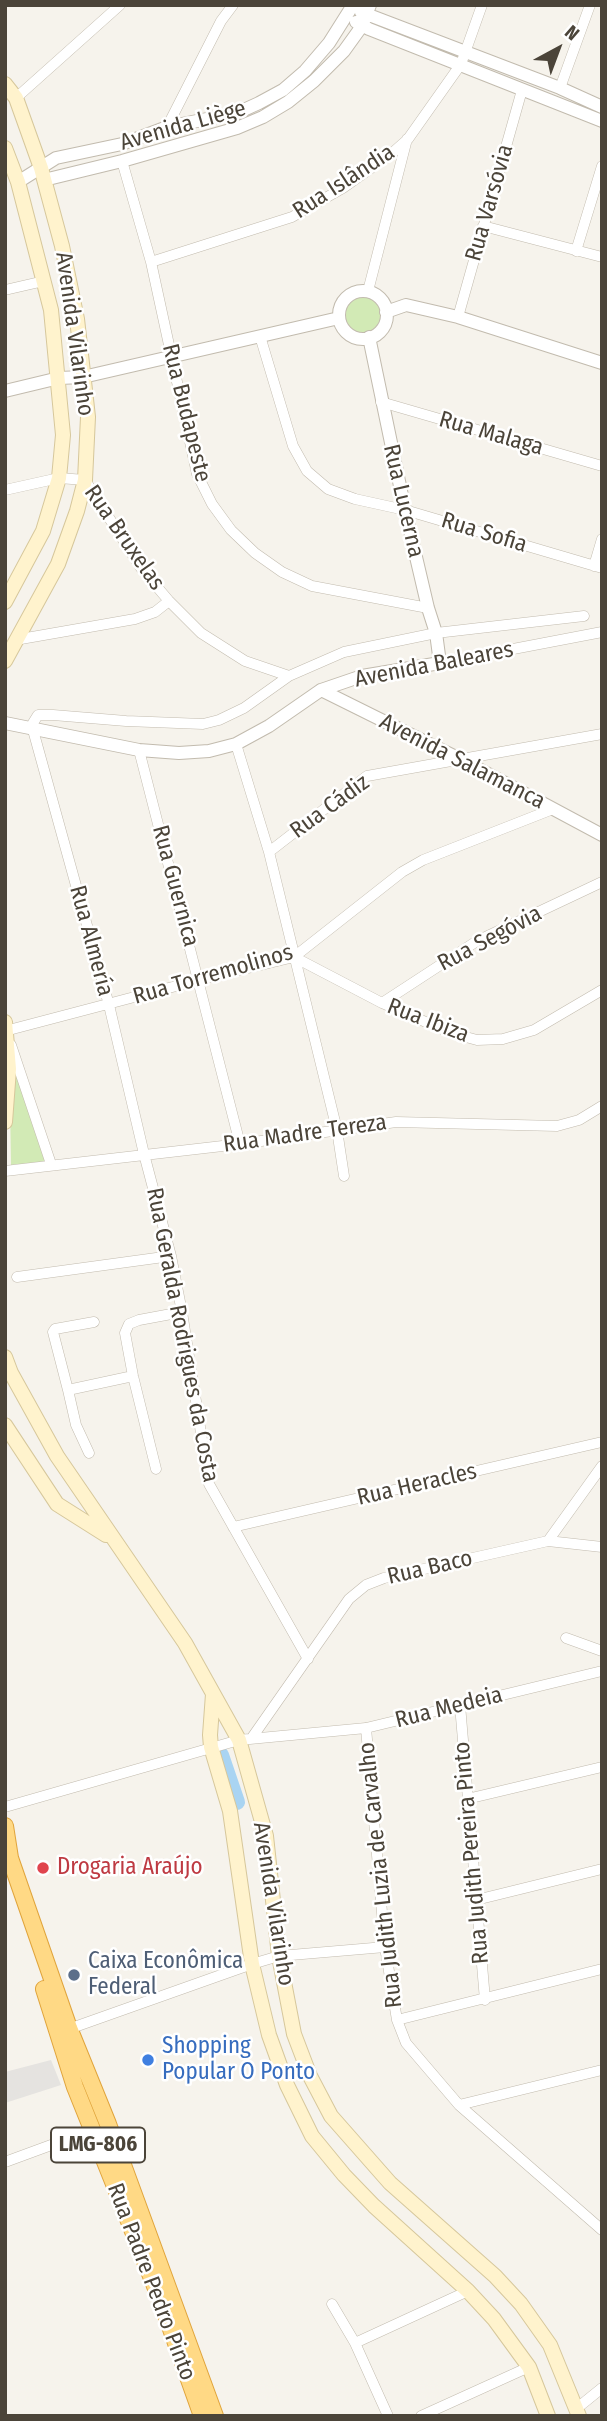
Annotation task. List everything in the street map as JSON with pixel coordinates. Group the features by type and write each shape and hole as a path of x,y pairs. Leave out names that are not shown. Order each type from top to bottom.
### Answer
{"highway":[{"name":"Rua Padre Pedro Pinto","path":"5,1826 10,1858 64,2031 75,2087 161,2301 202,2416"},
{"name":"Rua Padre Pedro Pinto","path":"5,1871 64,2031 108,2124 215,2416"}],"main road":[{"name":"Avenida Vilarinho","path":"5,84 16,98 42,174 62,246 77,319 88,417 85,480 77,511 58,564 5,661"},
{"name":"Avenida Vilarinho","path":"5,148 12,184 51,310 63,435 59,478 43,531 5,602"},
{"path":"51,310 60,321 77,319"},
{"path":"5,1122 9,1069 6,1028"},
{"name":"Avenida Vilarinho","path":"5,1357 11,1374 57,1456 184,1643 245,1740 266,1836 279,1956 294,2034 310,2076 331,2116 390,2183 495,2276 521,2304 550,2345 578,2412"},
{"path":"5,1425 57,1504 116,1542"},
{"path":"211,1741 213,1693"},
{"name":"Avenida Vilarinho","path":"211,1741 230,1811 252,1964 273,2047 287,2085 312,2136 374,2206 468,2291 494,2319 528,2367 548,2416"}],"street":[{"path":"16,98 120,5"},
{"path":"167,127 220,21 233,5"},
{"name":"Rua Islândia","path":"151,262 292,217 342,188 391,154 408,139 464,58 482,5"},
{"path":"560,89 590,5"},
{"path":"351,10 464,58 523,90 602,121"},
{"name":"Avenida Liège","path":"42,174 56,158 122,144 167,127 237,113 283,90 305,71 330,43 351,10"},
{"name":"Avenida Liège","path":"12,184 42,174 122,161 237,128 263,117 288,102 314,81 344,51 366,15"},
{"path":"464,58 560,89 602,107"},
{"name":"Rua Varsóvia","path":"458,317 523,90"},
{"path":"368,291 408,139"},
{"name":"Rua Budapeste","path":"122,161 151,262 197,474 212,503 239,538 282,572 312,586 428,608"},
{"path":"576,251 602,166"},
{"path":"483,226 602,257"},
{"path":"5,290 44,281"},
{"path":"368,291 380,299 386,312 381,330 369,337 353,336 346,332 339,318 339,310 346,297 368,291"},
{"path":"386,312 406,305 458,317 602,363"},
{"path":"5,391 59,378 83,377 339,318"},
{"name":"Rua Sofia","path":"260,336 293,446 307,471 328,489 355,499 405,510 598,567"},
{"name":"Rua Lucerna","path":"369,337 405,510 436,633 440,663"},
{"name":"Rua Malaga","path":"381,402 602,466"},
{"name":"Rua Bruxelas","path":"5,490 59,478 85,480 141,568 201,633 245,661 289,676"},
{"path":"598,567 602,539"},
{"path":"15,640 135,619 155,611 169,601"},
{"name":"Avenida Baleares","path":"33,730 33,723 38,715 203,724 244,708 289,676 344,652 436,633 584,616"},
{"name":"Avenida Baleares","path":"5,717 11,724 33,730 139,750 179,753 209,751 236,744 269,726 321,690 362,676 602,632"},
{"name":"Avenida Salamanca","path":"321,690 463,760 602,835"},
{"name":"Rua Almería","path":"33,730 109,1005 144,1154"},
{"name":"Rua Cádiz","path":"269,852 367,776 602,734"},
{"path":"236,744 269,852 337,1130 344,1176"},
{"name":"Rua Guernica","path":"139,750 240,1144"},
{"name":"Rua Torremolinos","path":"6,1028 109,1005 199,979 294,957 402,872 423,860 553,809"},
{"name":"Rua Segóvia","path":"382,1003 477,941 602,882"},
{"name":"Rua Ibiza","path":"294,957 382,1003 451,1033 477,1040 503,1039 534,1030 602,990"},
{"path":"6,1028 51,1164"},
{"name":"Rua Madre Tereza","path":"5,1171 240,1144 396,1122 557,1126 579,1120 602,1106"},
{"name":"Rua Geralda Rodrigues da Costa","path":"144,1154 182,1312 209,1484 308,1659"},
{"path":"17,1277 170,1256"},
{"path":"156,1469 125,1333 129,1324 139,1320 182,1312"},
{"path":"89,1454 76,1425 53,1332 55,1329 94,1322"},
{"path":"68,1390 133,1376"},
{"name":"Rua Heracles","path":"233,1527 602,1442"},
{"path":"548,1541 602,1466"},
{"name":"Rua Baco","path":"245,1740 308,1659 349,1599 366,1585 384,1578 548,1541 602,1547"},
{"path":"566,1637 602,1651"},
{"name":"Rua Medeia","path":"5,1807 211,1741 366,1728 602,1671"},
{"name":"Rua Judith Pereira Pinto","path":"460,1705 485,2000"},
{"name":"Rua Judith Luzia de Carvalho","path":"366,1728 386,1947 397,2020 406,2043 459,2105 602,2230"},
{"path":"467,1799 602,1767"},
{"path":"476,1900 602,1869"},
{"path":"64,2031 279,1956 386,1947"},
{"path":"397,2020 602,1969"},
{"path":"459,2105 602,2070"},
{"path":"5,2162 92,2130"},
{"path":"355,2343 468,2291"},
{"path":"332,2304 355,2343 388,2416"},
{"path":"421,2416 528,2367"},
{"path":"578,2412 602,2388"}],"green space":[{"path":"360,293 375,297 384,314 379,328 381,329 373,336 353,334 341,318 348,298"},
{"path":"9,1044 48,1162 11,1165"}],"shaded area":[{"path":"51,2060 61,2085 5,2103 5,2072"}],"waterway":[{"path":"221,1755 237,1802"}],"place":[{"name":"Drogaria Araújo","path":"43,1868"},
{"name":"Caixa Econômica Federal","path":"74,1975"},
{"name":"Shopping Popular O Ponto","path":"148,2060"}]}
